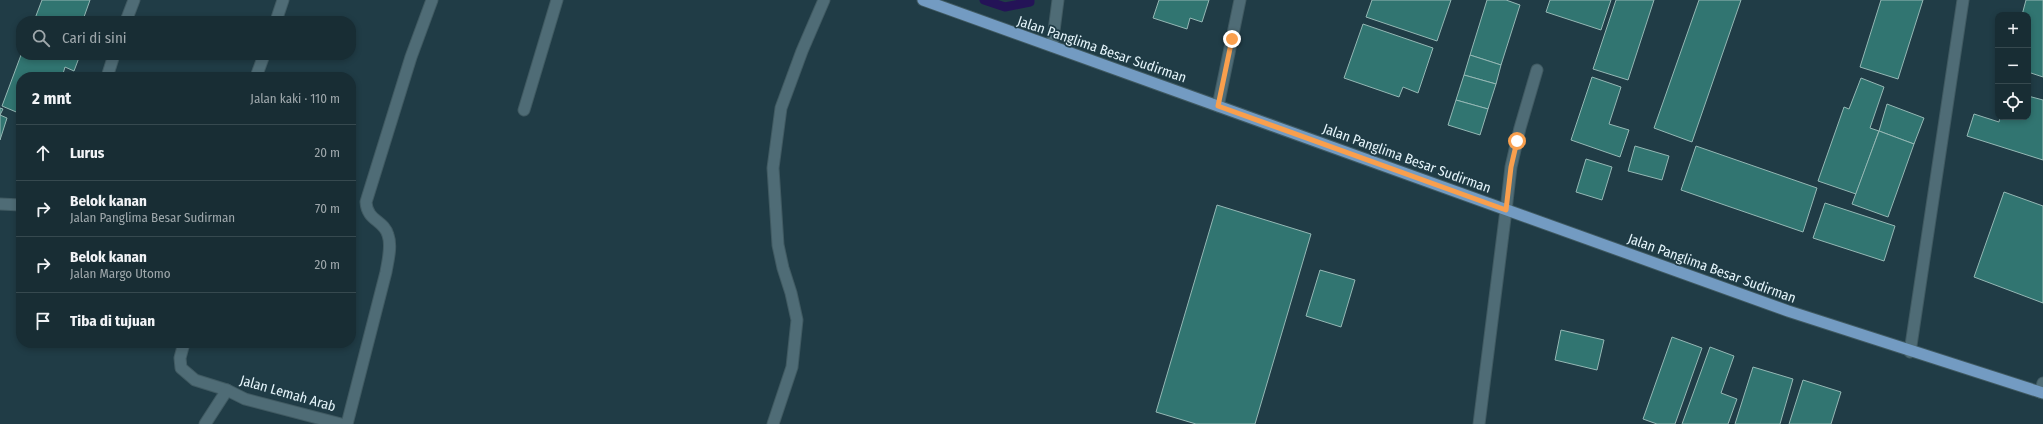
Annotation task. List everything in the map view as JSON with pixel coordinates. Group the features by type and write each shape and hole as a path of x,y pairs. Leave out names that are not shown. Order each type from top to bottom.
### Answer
{"main road":[{"name":"Jalan Panglima Besar Sudirman","path":"922,0 1788,311 1910,352 2042,390"}],"street":[{"path":"128,16 134,0"},
{"path":"278,16 283,0"},
{"path":"347,424 386,272 390,247 389,236 386,230 368,212 366,202 409,64 432,0"},
{"path":"524,110 557,0"},
{"path":"773,424 792,367 797,320 791,293 782,268 778,246 773,168 781,108 802,50 824,0"},
{"path":"1052,46 1058,0"},
{"path":"1218,106 1240,0"},
{"path":"1910,352 1963,0"},
{"path":"109,72 112,60"},
{"path":"258,72 262,60"},
{"path":"1479,424 1513,159 1537,70"},
{"path":"0,204 16,205"},
{"name":"Jalan Lemah Arab","path":"183,348 180,358 181,368 195,380 227,390 245,399 341,424"},
{"path":"205,424 227,390"}],"building":[{"path":"42,0 90,0 84,16 36,16"},
{"path":"1159,0 1209,0 1202,22 1190,18 1187,29 1153,18"},
{"path":"1372,0 1451,0 1437,41 1366,17"},
{"path":"1487,0 1506,0 1520,5 1501,65 1470,55"},
{"path":"1550,0 1611,0 1601,30 1546,12"},
{"path":"1616,0 1654,0 1628,80 1593,69"},
{"path":"1699,0 1741,0 1692,142 1654,128"},
{"path":"1881,0 1923,0 1898,79 1860,67"},
{"path":"2026,0 2043,0 2043,77 2031,73 2031,12 2023,12"},
{"path":"1363,24 1433,48 1418,93 1403,87 1399,97 1344,78"},
{"path":"1470,55 1501,65 1496,84 1464,75"},
{"path":"19,60 78,60 74,71 65,67 64,72 16,72 16,112 2,106"},
{"path":"1464,75 1496,84 1488,109 1456,100"},
{"path":"1592,77 1621,87 1609,124 1629,130 1620,157 1571,140"},
{"path":"1861,78 1884,87 1870,128 1879,131 1856,194 1818,181 1844,107 1849,109"},
{"path":"2031,97 2043,100 2043,160 1967,136 1974,114 1999,122 1999,120 2031,120"},
{"path":"1456,100 1488,109 1480,135 1448,125"},
{"path":"1887,104 1924,118 1914,144 1879,131"},
{"path":"0,108 3,109 0,115"},
{"path":"0,115 7,118 0,140"},
{"path":"1879,131 1914,144 1888,217 1852,204"},
{"path":"1635,146 1669,156 1662,180 1628,171"},
{"path":"1696,146 1817,188 1803,232 1681,190"},
{"path":"1586,159 1612,167 1602,200 1576,192"},
{"path":"2004,192 2043,206 2043,303 1974,277"},
{"path":"1825,203 1895,226 1884,261 1813,238"},
{"path":"1217,205 1311,234 1255,424 1196,424 1156,412"},
{"path":"1320,270 1355,280 1341,327 1306,316"},
{"path":"1561,330 1604,340 1597,370 1555,360"},
{"path":"1672,337 1702,348 1675,424 1657,424 1643,419"},
{"path":"1710,347 1734,356 1721,393 1737,399 1728,424 1682,424"},
{"path":"1753,367 1793,379 1780,424 1735,424"},
{"path":"1803,380 1841,392 1831,424 1789,424"}],"waterway":[{"path":"984,0 1005,7 1030,2 1030,0"}],"route":[{"path":"1232,39 1218,106 1506,210 1511,167 1517,141"}]}
